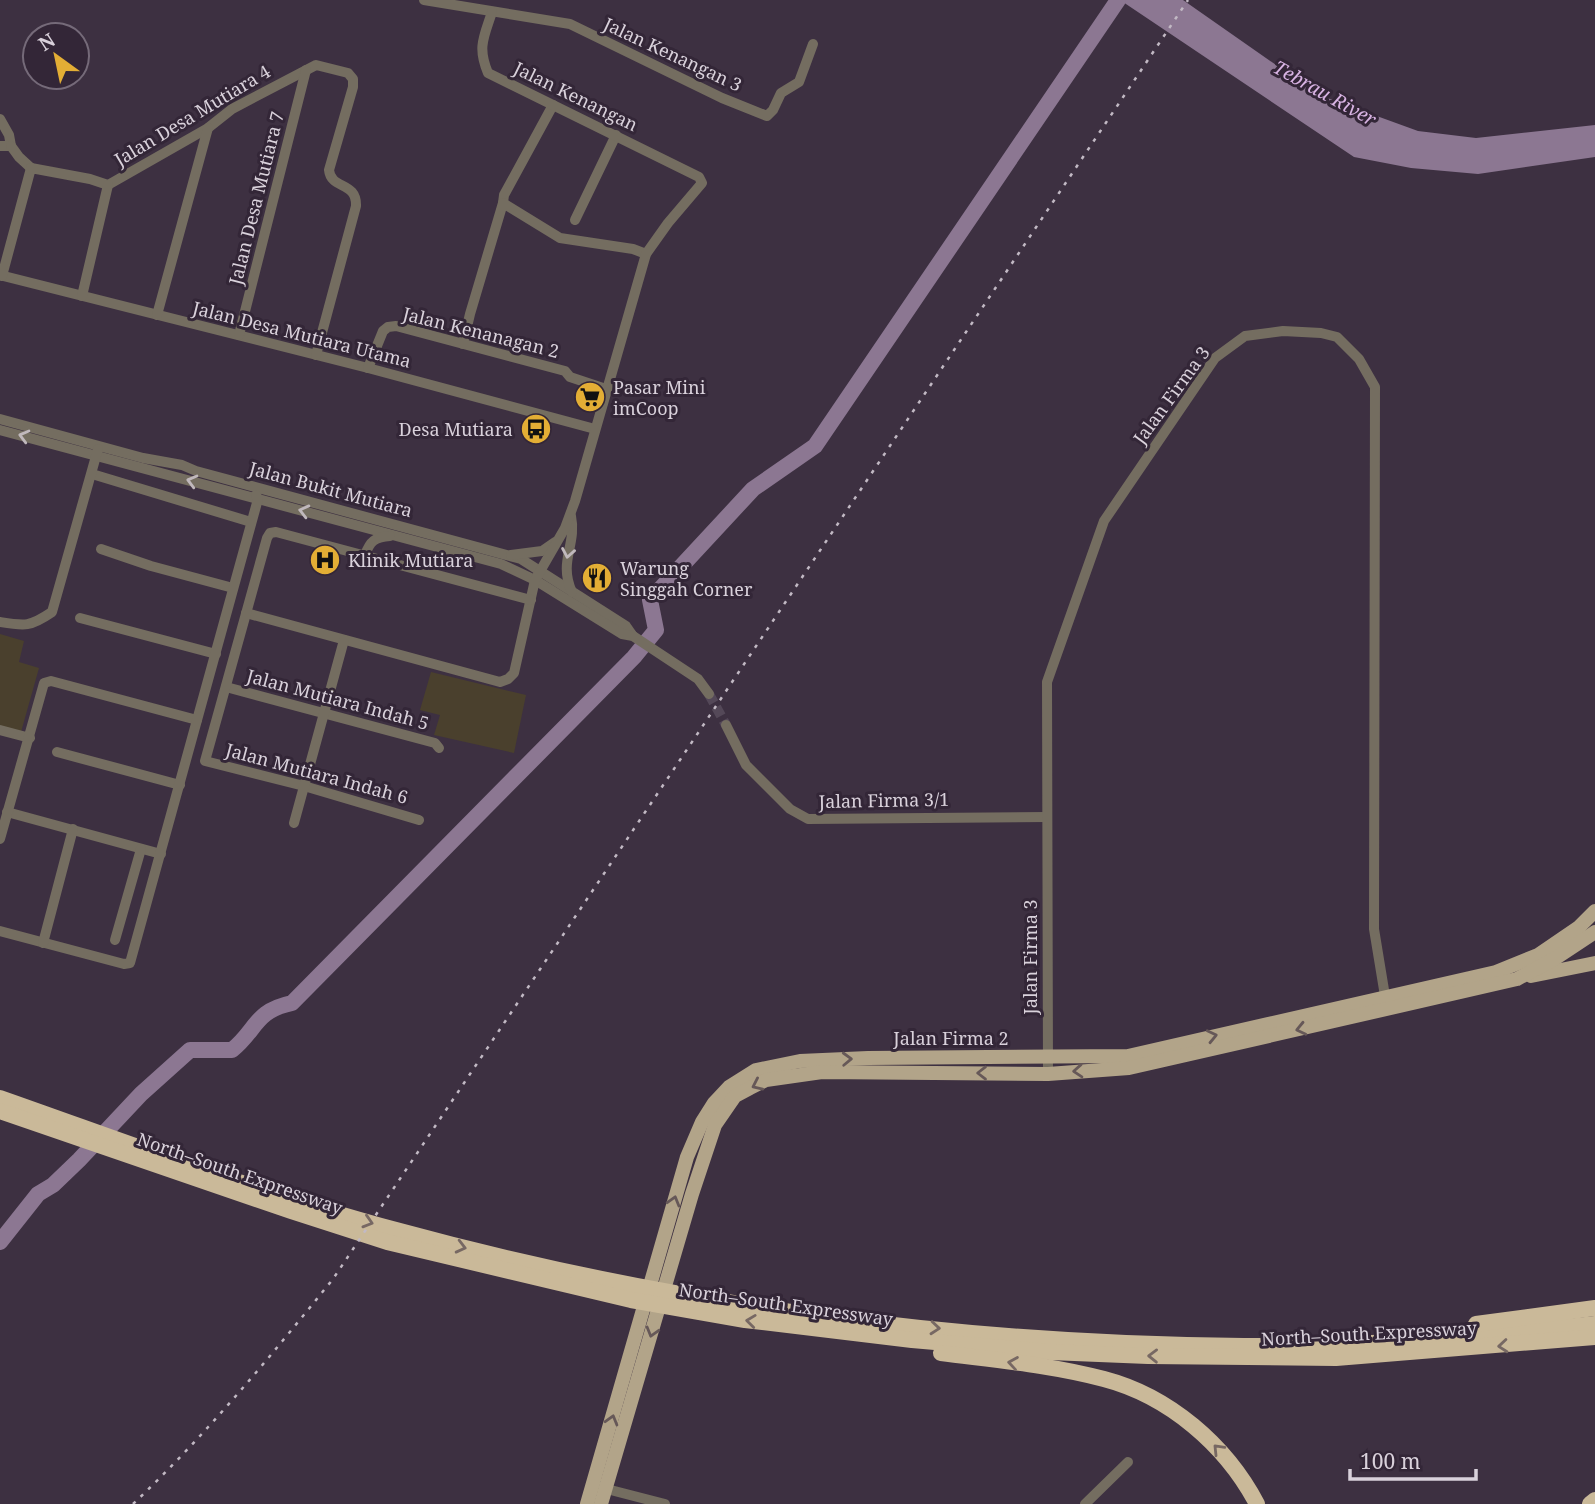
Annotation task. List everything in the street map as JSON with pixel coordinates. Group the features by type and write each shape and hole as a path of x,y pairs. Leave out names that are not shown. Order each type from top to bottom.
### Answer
{"highway":[{"name":"North–South Expressway","path":"0,1098 84,1134"},
{"name":"North–South Expressway","path":"0,1111 84,1134 391,1236 519,1261 633,1293 819,1329 1050,1352 1269,1358 1336,1358 1595,1337"},
{"name":"North–South Expressway","path":"672,1301 1047,1338 1242,1346 1418,1339 1595,1324"},
{"path":"1418,1339 1428,1331 1595,1308"},
{"path":"819,1329 837,1340 1063,1371 1105,1379 1128,1387 1167,1407 1209,1439 1231,1463 1257,1504"},
{"path":"1590,1504 1595,1500"}],"main road":[{"name":"Jalan Firma 2","path":"601,1504 600,1487 687,1157 702,1122 729,1087 756,1070 800,1060 1128,1056 1517,979 1590,934 1595,911"},
{"name":"Jalan Firma 2","path":"587,1504 600,1487 715,1125 735,1096 766,1080 822,1072 1048,1074 1129,1068 1386,1003 1496,972 1590,934"},
{"path":"1517,979 1595,963"}],"street":[{"path":"424,0 492,12"},
{"name":"Jalan Kenangan 3","path":"492,12 570,24 722,98 764,115 770,114 784,92 799,82 813,44"},
{"name":"Jalan Kenangan","path":"492,12 483,39 481,57 488,73 699,177 702,183 646,254"},
{"name":"Jalan Desa Mutiara 4","path":"31,168 108,185 208,128 232,109 316,65 348,73 353,79 353,87 329,170 335,181 351,190 356,197 356,206 316,355"},
{"name":"Jalan Desa Mutiara 7","path":"239,335 306,70"},
{"path":"463,344 505,195 553,105"},
{"path":"0,119 9,135 6,146 31,168 1,275"},
{"path":"157,315 208,128"},
{"path":"575,220 616,135"},
{"path":"82,296 108,185"},
{"path":"246,612 500,682 514,673 538,576 570,513 646,254 633,249 560,238 503,203"},
{"name":"Jalan Desa Mutiara Utama","path":"1,275 595,429"},
{"name":"Jalan Kenanagan 2","path":"368,368 383,331 396,326 565,371 570,377 606,389"},
{"name":"Jalan Firma 3","path":"1048,1074 1047,682 1104,521 1216,359 1229,346 1245,336 1283,331 1321,333 1337,337 1359,359 1375,387 1374,920 1386,1003"},
{"name":"Jalan Bukit Mutiara","path":"0,419 258,499 538,576 572,592 626,626 633,636"},
{"name":"Jalan Bukit Mutiara","path":"0,430 97,451 182,465 521,559 538,576"},
{"path":"0,622 24,626 52,612 97,451"},
{"path":"92,474 251,522"},
{"path":"238,482 251,489 258,499"},
{"path":"0,931 124,964 130,962 258,499 272,493 284,494"},
{"path":"570,513 573,527 565,570 572,592"},
{"path":"351,523 362,532 367,550"},
{"path":"226,687 270,533 367,550 531,600"},
{"path":"367,550 379,537 395,536"},
{"path":"508,556 542,551 558,541"},
{"path":"102,549 233,588"},
{"path":"538,576 622,634 633,636 698,679 709,694"},
{"path":"80,618 216,654"},
{"path":"294,823 344,640"},
{"path":"0,839 4,817 30,738 44,683 51,681 197,720"},
{"name":"Jalan Mutiara Indah 5","path":"226,687 435,743 439,748"},
{"name":"Jalan Mutiara Indah 6","path":"226,687 205,761 304,786 419,820"},
{"name":"Jalan Firma 3/1","path":"726,725 746,765 790,808 808,819 1047,817"},
{"path":"0,730 30,738"},
{"path":"57,752 180,785"},
{"path":"4,817 73,830 161,854"},
{"path":"43,943 73,830"},
{"path":"115,940 141,849"},
{"path":"1085,1504 1128,1462"},
{"path":"600,1487 665,1504"}],"shaded area":[{"path":"1120,0 1183,0 1319,95 1418,131 1476,138 1595,125 1595,157 1478,174 1411,168 1354,157"},
{"path":"0,634 24,641 19,662 39,668 21,732 0,726"},
{"path":"431,672 526,695 514,753 434,735 440,715 420,710"}],"waterway":[{"path":"0,1242 38,1194 53,1185 141,1094 190,1050 232,1050 263,1016 280,1006 292,1003 634,657 656,630 650,600 753,489 815,446 1118,0"}],"tunnel":[{"path":"709,694 726,725"}],"railway":[{"path":"133,1504 212,1423 333,1279 1188,0"}],"place":[{"name":"Pasar Mini imCoop","path":"590,397"},
{"name":"Desa Mutiara","path":"536,429"},
{"name":"Klinik Mutiara","path":"325,560"},
{"name":"Warung Singgah Corner","path":"597,578"}],"water label":[{"name":"Tebrau River","path":"1325,93"}]}
